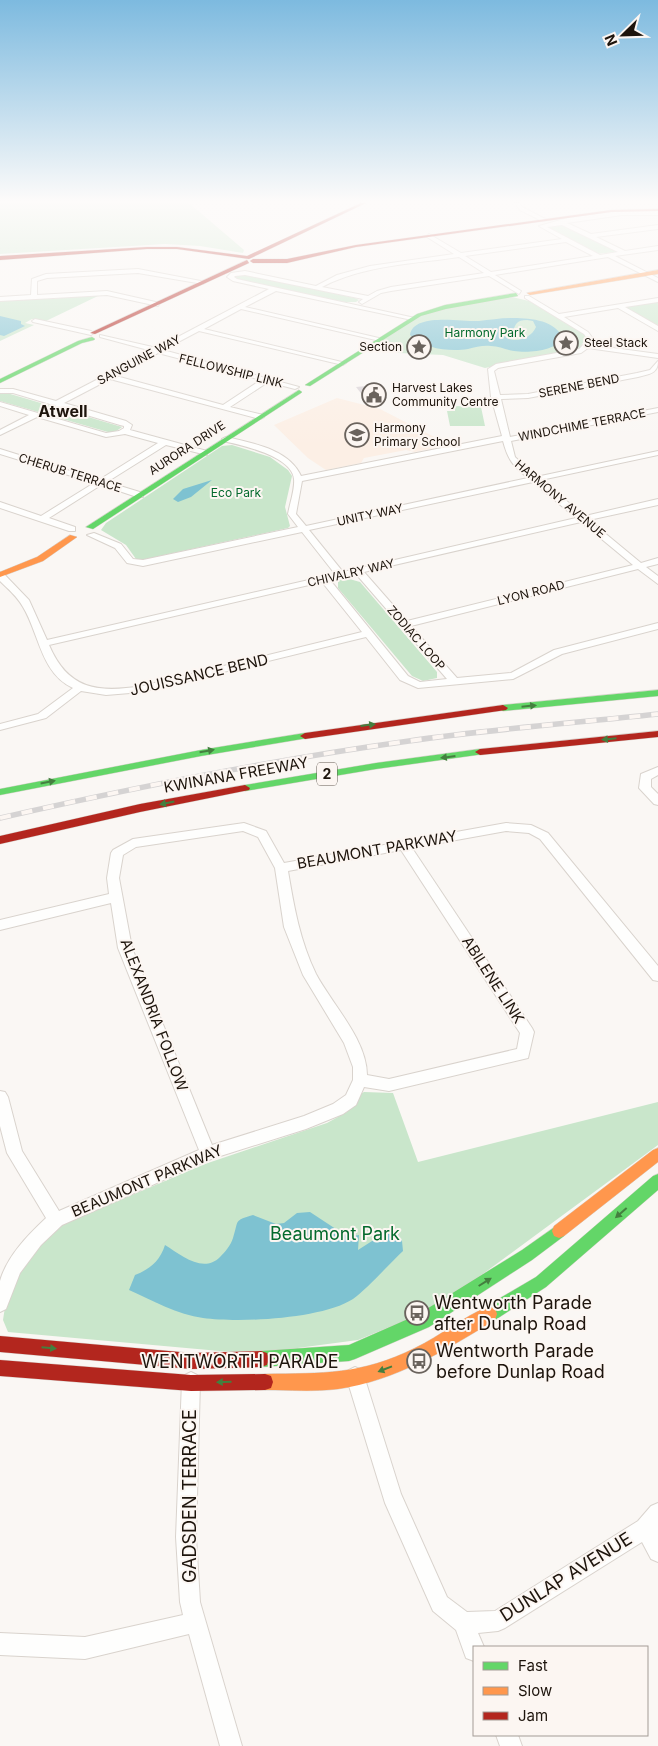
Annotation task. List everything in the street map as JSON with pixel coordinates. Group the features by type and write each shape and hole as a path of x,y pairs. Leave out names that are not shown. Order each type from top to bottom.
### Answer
{"main road":[{"path":"0,381 199,284"},
{"name":"AURORA DRIVE","path":"90,531 140,495 301,388 412,318 445,307 582,284"},
{"path":"0,575 34,561 72,533 78,526 90,531"},
{"name":"KWINANA FREEWAY","path":"0,792 201,752 356,727 494,709 658,693"},
{"name":"KWINANA FREEWAY","path":"0,840 224,791 367,767 658,734"},
{"name":"WENTWORTH PARADE","path":"0,1344 191,1361 274,1359 349,1353 423,1321 528,1255 658,1154"},
{"name":"WENTWORTH PARADE","path":"0,1368 191,1383 344,1380 382,1371 443,1343 541,1282 658,1181"}],"street":[{"path":"34,284 34,297"},
{"path":"254,284 412,318"},
{"path":"299,284 368,298"},
{"path":"316,288 323,284"},
{"path":"356,306 379,292 421,284"},
{"path":"507,284 589,336 591,340 588,345 658,355"},
{"name":"SANGUINE WAY","path":"57,404 274,289"},
{"path":"0,299 109,293 158,304"},
{"path":"558,316 658,300"},
{"path":"619,306 658,329"},
{"path":"239,307 380,339"},
{"name":"FELLOWSHIP LINK","path":"35,321 301,388"},
{"path":"197,329 343,363"},
{"name":"HARMONY AVENUE","path":"588,345 576,352 492,368 490,370 489,374 507,439 514,461 658,581"},
{"name":"SERENE BEND","path":"495,397 528,396 638,375 652,371 658,363"},
{"path":"109,376 260,417"},
{"path":"224,407 266,380"},
{"path":"0,392 13,391 123,423 128,425 124,431"},
{"path":"0,404 106,435 124,431 204,453"},
{"name":"WINDCHIME TERRACE","path":"298,479 658,410"},
{"path":"0,433 35,414"},
{"path":"226,439 250,445 276,456 291,466 296,472 298,479 292,514 342,575"},
{"path":"42,519 165,442"},
{"name":"CHERUB TERRACE","path":"0,451 140,495"},
{"name":"UNITY WAY","path":"90,531 118,546 130,561 140,564 658,453"},
{"name":"CHIVALRY WAY","path":"45,643 658,502"},
{"path":"3,509 42,519 72,533"},
{"name":"LYON ROAD","path":"404,625 658,561"},
{"name":"ZODIAC LOOP","path":"358,571 455,682"},
{"name":"JOUISSANCE BEND","path":"0,575 26,601 54,666 64,678 80,687 100,692 124,693 368,634"},
{"name":"ZODIAC LOOP","path":"324,579 410,682 418,685 455,682"},
{"path":"455,682 513,676 558,652 658,626"},
{"path":"0,727 51,712 80,687"},
{"path":"658,771 645,778 645,788 658,801"},
{"name":"ALEXANDRIA FOLLOW","path":"208,1153 125,948 113,878 116,853 133,843 244,827 262,834 281,868"},
{"name":"BEAUMONT PARKWAY","path":"0,1303 14,1268 36,1239 56,1220 208,1153 306,1122 338,1109 351,1100 360,1080 360,1067 350,1041 310,974 294,935 281,868 506,827 531,829 544,836 658,976"},
{"name":"ABILENE LINK","path":"360,1080 389,1085 523,1054 527,1032 404,846"},
{"path":"0,926 116,897"},
{"path":"0,1097 15,1152 56,1220"},
{"path":"349,1353 392,1496 440,1604 464,1623 473,1647"},
{"name":"GADSDEN TERRACE","path":"191,1361 186,1537 190,1602 231,1746"},
{"name":"DUNLAP AVENUE","path":"464,1623 498,1621 645,1528 658,1513"},
{"path":"645,1528 658,1552"},
{"path":"0,1644 85,1648 196,1622"}],"shaded area":[{"name":"Harmony Primary School","path":"337,398 380,409 450,445 415,452 406,450 364,458 361,463 326,470 308,458 274,425"}],"green space":[{"path":"263,284 292,284 359,300 356,302 345,302"},
{"path":"100,295 46,321 32,319 25,323 34,325 0,341 0,300"},
{"name":"Harmony Park","path":"512,297 529,301 584,334 586,337 580,348 485,368 443,355 399,353 380,341 415,318 440,308"},
{"path":"658,301 658,327 626,308 628,306"},
{"path":"0,393 7,393 122,427 115,432 108,432 0,401"},
{"path":"455,406 481,407 485,426 450,426 447,411 455,411"},
{"name":"Eco Park","path":"232,445 270,457 288,470 292,476 285,507 290,526 288,528 141,560 136,559 126,545 101,530 106,523 222,446"},
{"path":"346,578 360,582 437,672 437,678 423,681 412,676 338,588 338,581"},
{"name":"Beaumont Park","path":"364,1092 393,1093 418,1162 658,1102 658,1145 438,1307 358,1340 253,1354 8,1332 3,1320 5,1307 17,1277 33,1253 61,1225 205,1164 327,1123 347,1112 357,1096"}],"water":[{"path":"0,316 21,321 21,324 25,326 4,336 0,335"},
{"path":"506,318 532,319 546,323 558,330 562,336 555,345 541,350 526,352 488,346 445,350 422,344 410,335 413,328 420,323 429,321 479,321","holes":["523,320 533,321 536,327 530,335 517,340 504,336 513,331 519,322"]},
{"path":"212,480 191,497 178,502 173,499 183,489"},
{"path":"310,1212 348,1237 359,1235 358,1250 383,1234 398,1234 402,1241 403,1251 353,1299 339,1306 302,1315 238,1320 203,1318 175,1310 129,1290 135,1275 154,1264 165,1245 185,1258 206,1264 213,1262 226,1251 232,1241 239,1220 253,1215 276,1224 284,1223 297,1213"}],"building":[{"name":"Harvest Lakes Community Centre","path":"377,385 387,398 368,402 356,387"}],"railway":[{"path":"0,818 204,775 358,748 471,733 658,714"}],"traffic: fast":[{"path":"308,385 419,315 445,307 516,295"},
{"path":"0,381 80,342 92,339"},
{"path":"90,527 299,392"},
{"path":"503,708 658,693"},
{"path":"0,792 201,753 305,736"},
{"path":"245,788 376,766 480,752"},
{"path":"489,1314 541,1282 658,1181"},
{"path":"261,1359 349,1353 423,1321 527,1255 559,1231"}],"traffic: slow":[{"path":"530,293 582,284"},
{"path":"0,575 40,559 73,537"},
{"path":"559,1231 658,1154"},
{"path":"265,1382 327,1381 366,1375 421,1354 489,1314"}],"traffic: jam":[{"path":"93,333 198,284"},
{"path":"305,736 503,708"},
{"path":"480,752 658,734"},
{"path":"0,840 140,808 245,788"},
{"path":"0,1344 191,1361 261,1359"},
{"path":"0,1368 191,1383 265,1382"}],"place":[{"name":"Steel Stack","path":"566,343"},
{"name":"Section","path":"419,347"},
{"name":"Harvest Lakes Community Centre","path":"374,395"},
{"name":"Harmony Primary School","path":"357,435"},
{"name":"Wentworth Parade after Dunalp Road","path":"417,1313"},
{"name":"Wentworth Parade before Dunlap Road","path":"419,1361"}],"district":[{"name":"Atwell","path":"63,411"}]}
